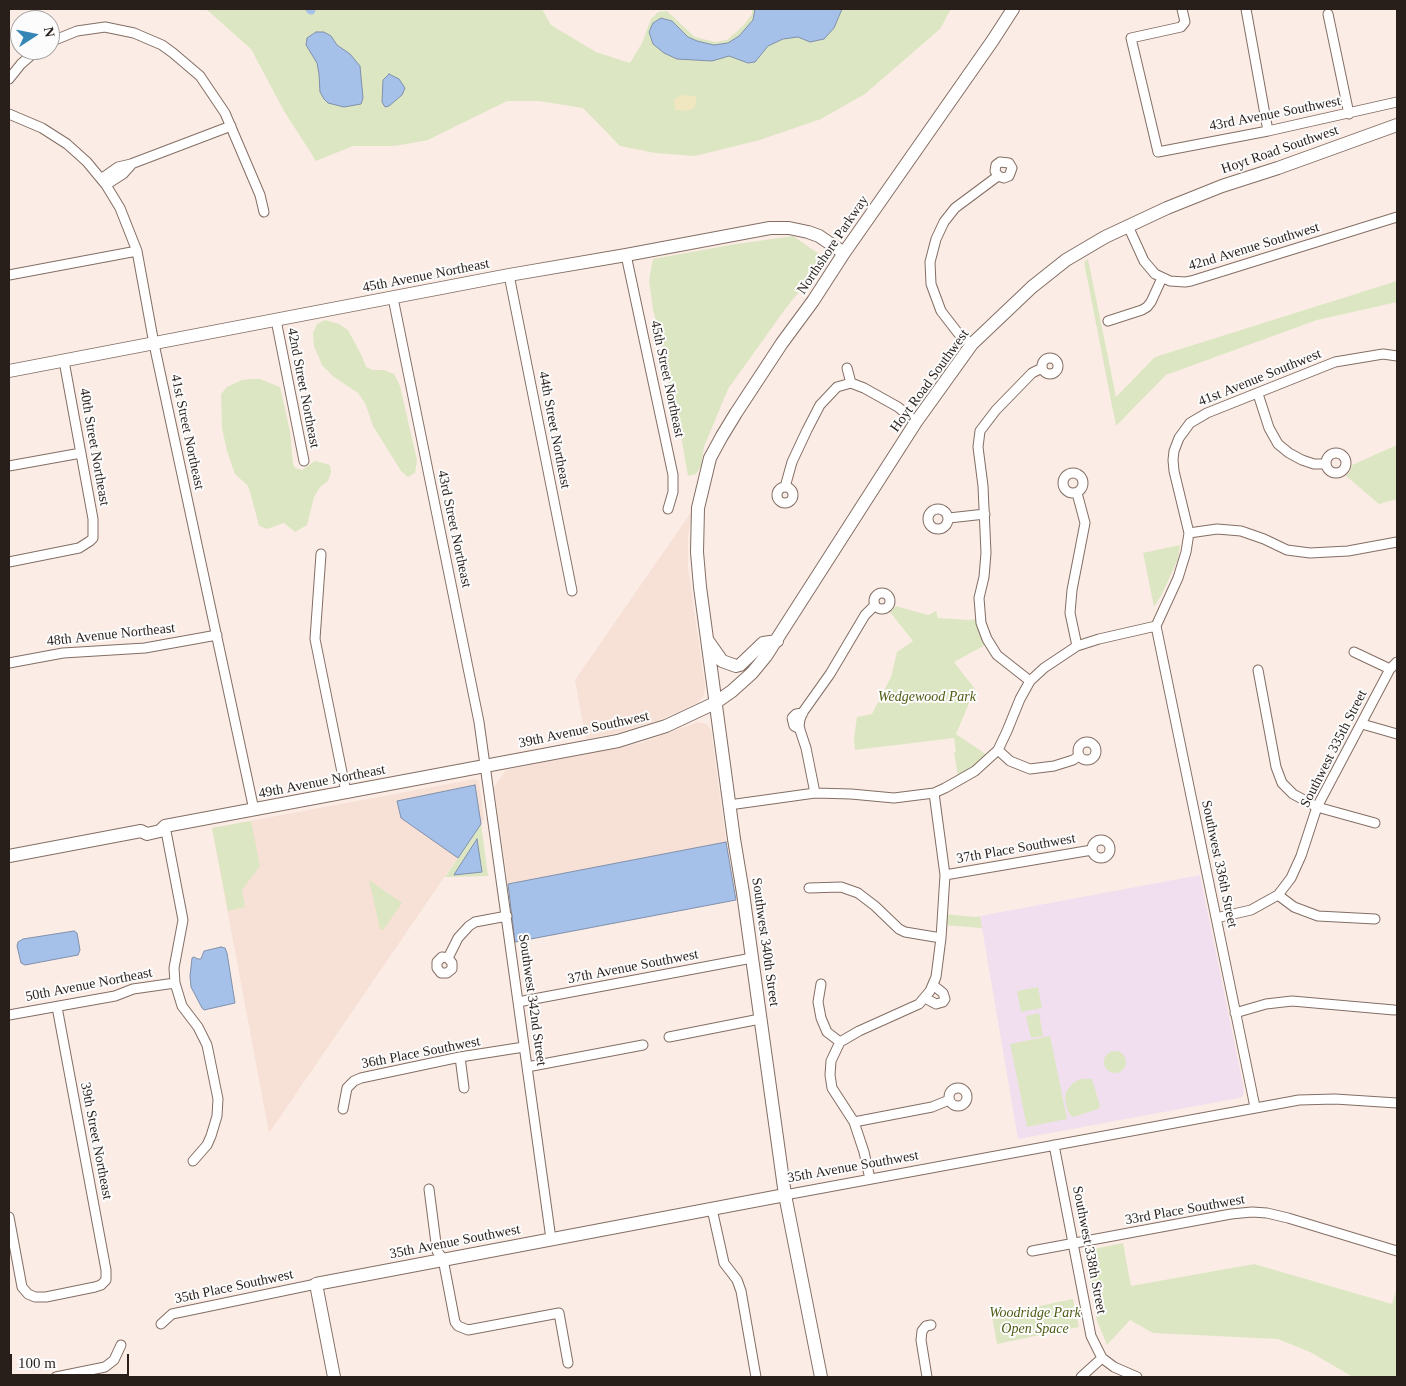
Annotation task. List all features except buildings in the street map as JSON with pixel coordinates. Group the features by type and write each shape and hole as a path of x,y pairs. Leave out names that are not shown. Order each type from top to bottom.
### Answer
{"main road":[{"name":"Northshore Parkway","path":"698,508 710,458 722,436 782,343 993,40 1012,9"},
{"name":"Hoyt Road Southwest","path":"715,703 752,673 777,641 916,422 972,344 1032,286 1066,260 1105,237 1167,208 1222,186 1397,125"},
{"name":"45th Avenue Northeast","path":"9,371 508,275 776,228 789,228 808,232 818,236 844,253"},
{"name":"Southwest 340th Street","path":"698,508 696,552 729,805 785,1194 821,1377"},
{"path":"707,638 722,661 736,666 740,665 763,643 777,641"},
{"name":"39th Avenue Southwest","path":"485,766 630,738 674,723 715,703"},
{"name":"49th Avenue Northeast","path":"9,856 141,831 146,834 160,831 165,826 485,766"},
{"name":"35th Avenue Southwest","path":"316,1284 785,1194"},
{"path":"316,1284 334,1377"}],"street":[{"name":"43rd Avenue Southwest","path":"1182,9 1185,22 1181,27 1131,38 1158,152 1268,131 1397,102"},
{"path":"1246,9 1268,131"},
{"path":"1328,14 1349,114"},
{"path":"60,38 77,31 105,27 124,30 151,40 173,53 200,76 226,113 260,195 264,212"},
{"path":"9,79 26,60"},
{"name":"41st Street Northeast","path":"9,114 42,128 67,144 87,162 103,182 122,214 137,251 154,344 254,810"},
{"path":"103,182 118,167 131,164 232,126"},
{"path":"972,344 958,333 942,311 932,284 930,262 936,239 944,222 955,208 998,176"},
{"name":"42nd Avenue Southwest","path":"1162,278 1170,281 1191,281 1397,217"},
{"path":"1108,321 1147,307 1162,278 1155,274 1144,261 1128,226"},
{"path":"9,274 137,251"},
{"name":"45th Street Northeast","path":"626,255 673,475 673,492 668,509"},
{"name":"44th Street Northeast","path":"508,275 572,591"},
{"name":"43rd Street Northeast","path":"392,298 479,722 485,766"},
{"name":"42nd Street Northeast","path":"276,320 304,461"},
{"name":"41st Avenue Southwest","path":"1189,533 1174,471 1174,451 1179,438 1190,423 1198,418 1335,362 1383,354 1397,356"},
{"name":"40th Street Northeast","path":"9,562 79,548 93,538 93,519 64,360"},
{"path":"848,368 851,383"},
{"path":"1030,681 997,654 986,639 982,627 979,598 984,577 986,553 985,514 978,447 980,431 996,410 1032,373 1042,368"},
{"path":"784,487 792,462 820,405 838,387 851,383 876,394 898,407 916,422"},
{"path":"1258,394 1269,428 1282,448 1296,458 1307,462 1325,464"},
{"path":"9,466 81,453"},
{"path":"1076,493 1085,523 1072,590 1070,613 1077,646"},
{"path":"949,518 985,514"},
{"path":"729,805 815,793 894,798 934,793 968,776 998,750 1030,681 1044,668 1077,646 1156,626 1178,578 1186,552 1189,533 1217,529 1241,531 1287,550 1303,552 1329,553 1397,542"},
{"path":"1284,559 1287,550"},
{"path":"321,554 315,639 346,792"},
{"path":"815,793 806,748 799,727 803,713 830,674 865,615 875,605"},
{"name":"Southwest 336th Street","path":"1156,626 1255,1107"},
{"name":"48th Avenue Northeast","path":"9,663 63,653 145,648 217,635"},
{"path":"1354,652 1394,666"},
{"name":"Southwest 335th Street","path":"1278,895 1291,878 1301,856 1317,806 1394,666"},
{"path":"1258,670 1276,767 1282,782 1293,794 1317,806 1374,823"},
{"path":"1362,724 1397,734"},
{"path":"998,750 1010,761 1030,769 1054,766 1079,756"},
{"name":"Southwest 342nd Street","path":"485,766 551,1239"},
{"path":"870,1179 864,1152 854,1122 832,1088 830,1075 831,1061 840,1042 859,1031 918,1004 930,991 936,977 941,938 944,875 934,793"},
{"path":"165,826 184,920 174,968 175,983 182,1006 198,1027 207,1045 218,1099 217,1116 211,1136 207,1145 193,1161"},
{"name":"37th Place Southwest","path":"944,875 1092,850"},
{"path":"809,888 841,887 858,893 899,929 905,932 941,938"},
{"path":"1216,918 1251,910 1278,895 1294,907 1318,916 1375,919"},
{"path":"448,958 458,938 468,926 475,922 507,916"},
{"name":"37th Avenue Southwest","path":"518,1002 752,958"},
{"name":"50th Avenue Northeast","path":"9,1016 115,996 133,989 175,983"},
{"path":"821,984 818,1002 821,1018 827,1032 840,1042"},
{"path":"930,991 944,993 944,1001 936,1004 930,991"},
{"path":"1235,1013 1266,1004 1292,1001 1394,1010"},
{"name":"39th Street Northeast","path":"9,1218 22,1287 28,1294 35,1298 46,1297 95,1287 102,1285 106,1280 106,1270 57,1007"},
{"path":"669,1037 760,1019"},
{"path":"527,1066 643,1044"},
{"name":"36th Place Southwest","path":"343,1109 347,1088 354,1081 361,1078 524,1047"},
{"path":"460,1058 464,1088"},
{"name":"35th Avenue Southwest","path":"785,1194 1300,1100 1335,1099 1397,1103"},
{"path":"854,1122 932,1107 949,1100"},
{"name":"Southwest 338th Street","path":"1054,1145 1092,1336 1102,1358"},
{"path":"429,1189 437,1251 443,1259 455,1322 468,1330 559,1313 568,1363"},
{"path":"712,1209 724,1263 737,1280 741,1291 756,1377"},
{"name":"33rd Place Southwest","path":"1032,1251 1231,1214 1252,1212 1288,1218 1397,1251"},
{"name":"35th Place Southwest","path":"161,1324 172,1314 316,1284"},
{"path":"927,1377 921,1340 922,1331 926,1326 931,1325"},
{"path":"56,1377 105,1367 114,1360 121,1345"},
{"path":"1081,1377 1102,1358 1114,1367 1137,1377"}],"shaded area":[{"path":"692,511 688,536 688,567 705,686 704,696 697,703 662,719 617,733 586,739 575,680"},
{"path":"698,722 706,724 711,730 726,842 508,884 494,787 506,770 641,743"},
{"path":"475,779 479,781 484,819 269,1133 212,828"},
{"path":"1200,875 1244,1089 1243,1096 1018,1139 980,916"}],"green space":[{"path":"206,9 542,9 551,25 596,52 630,63 642,43 651,19 658,12 667,11 695,37 715,42 727,40 743,26 752,14 752,9 951,9 940,29 865,94 821,119 760,140 695,156 655,153 620,146 583,108 539,101 507,101 428,140 395,146 353,146 316,161 284,111 251,49"},
{"path":"793,236 819,254 821,265 786,308 728,389 704,447 701,466 696,474 688,476 676,408 653,310 649,280 653,259"},
{"path":"1088,259 1116,397 1155,357 1397,281 1397,302 1317,320 1166,375 1116,426 1084,262"},
{"path":"325,320 339,324 348,330 366,367 394,374 400,386 417,460 415,473 408,477 401,471 373,426 365,403 358,393 334,377 322,365 314,346 313,333 317,324"},
{"path":"260,379 280,387 290,431 295,468 302,470 315,461 330,465 331,472 328,481 320,487 314,497 307,525 295,532 284,523 267,529 259,526 248,486 235,474 227,451 222,428 221,394 227,387 242,380"},
{"path":"1397,445 1397,499 1379,504 1346,476 1352,465"},
{"path":"1180,545 1178,559 1154,607 1143,553"},
{"name":"Wedgewood Park","path":"896,606 928,615 936,611 938,618 970,620 980,618 989,643 954,662 975,689 956,734 990,757 959,781 954,753 956,752 954,738 855,750 854,738 857,717 872,714 891,677 897,652 913,641 890,612"},
{"path":"251,821 260,866 242,890 245,907 228,911 212,828"},
{"path":"481,824 488,876 445,877"},
{"path":"369,880 402,903 383,930 380,929"},
{"path":"943,914 980,916 982,928 942,925"},
{"path":"1038,987 1042,1008 1021,1012 1017,991"},
{"path":"1039,1013 1043,1036 1031,1038 1026,1016"},
{"path":"1050,1036 1067,1119 1027,1127 1010,1044"},
{"path":"1115,1051 1125,1058 1126,1062 1119,1072 1115,1073 1105,1066 1104,1062 1111,1052"},
{"path":"1080,1079 1092,1079 1100,1106 1098,1109 1074,1117 1070,1115 1067,1109 1065,1098 1066,1092 1072,1084"},
{"name":"Woodridge Park Open Space","path":"1123,1243 1131,1286 1254,1264 1392,1304 1397,1288 1397,1377 1353,1377 1310,1352 1278,1339 1153,1333 1130,1320 1107,1345 1097,1321 1086,1256 1093,1249"},
{"name":"Woodridge Park Open Space","path":"1073,1299 1079,1327 997,1344 992,1316"}],"sand":[{"path":"681,95 696,96 694,108 687,111 675,110 674,100"}],"water":[{"path":"755,9 842,9 834,28 824,39 810,42 798,37 783,39 768,46 755,62 748,63 729,56 712,61 677,59 664,53 653,44 649,32 653,23 661,18 672,21 688,37 697,41 714,45 728,43 739,36 753,20"},
{"path":"316,32 324,32 331,36 337,45 350,54 360,66 363,98 361,104 344,107 328,103 324,99 320,92 317,63 306,45 307,38"},
{"path":"389,74 399,79 405,88 402,95 385,107 382,102 383,80"},
{"path":"475,785 481,824 458,858 401,818 397,801"},
{"path":"477,839 482,872 454,875 455,873"},
{"path":"726,842 736,900 515,942 508,884"},
{"path":"74,931 77,933 80,950 78,955 25,965 21,963 17,946 18,942 23,939"},
{"path":"221,947 225,948 227,953 235,1003 204,1010 191,987 192,958 201,959 204,951"}]}
